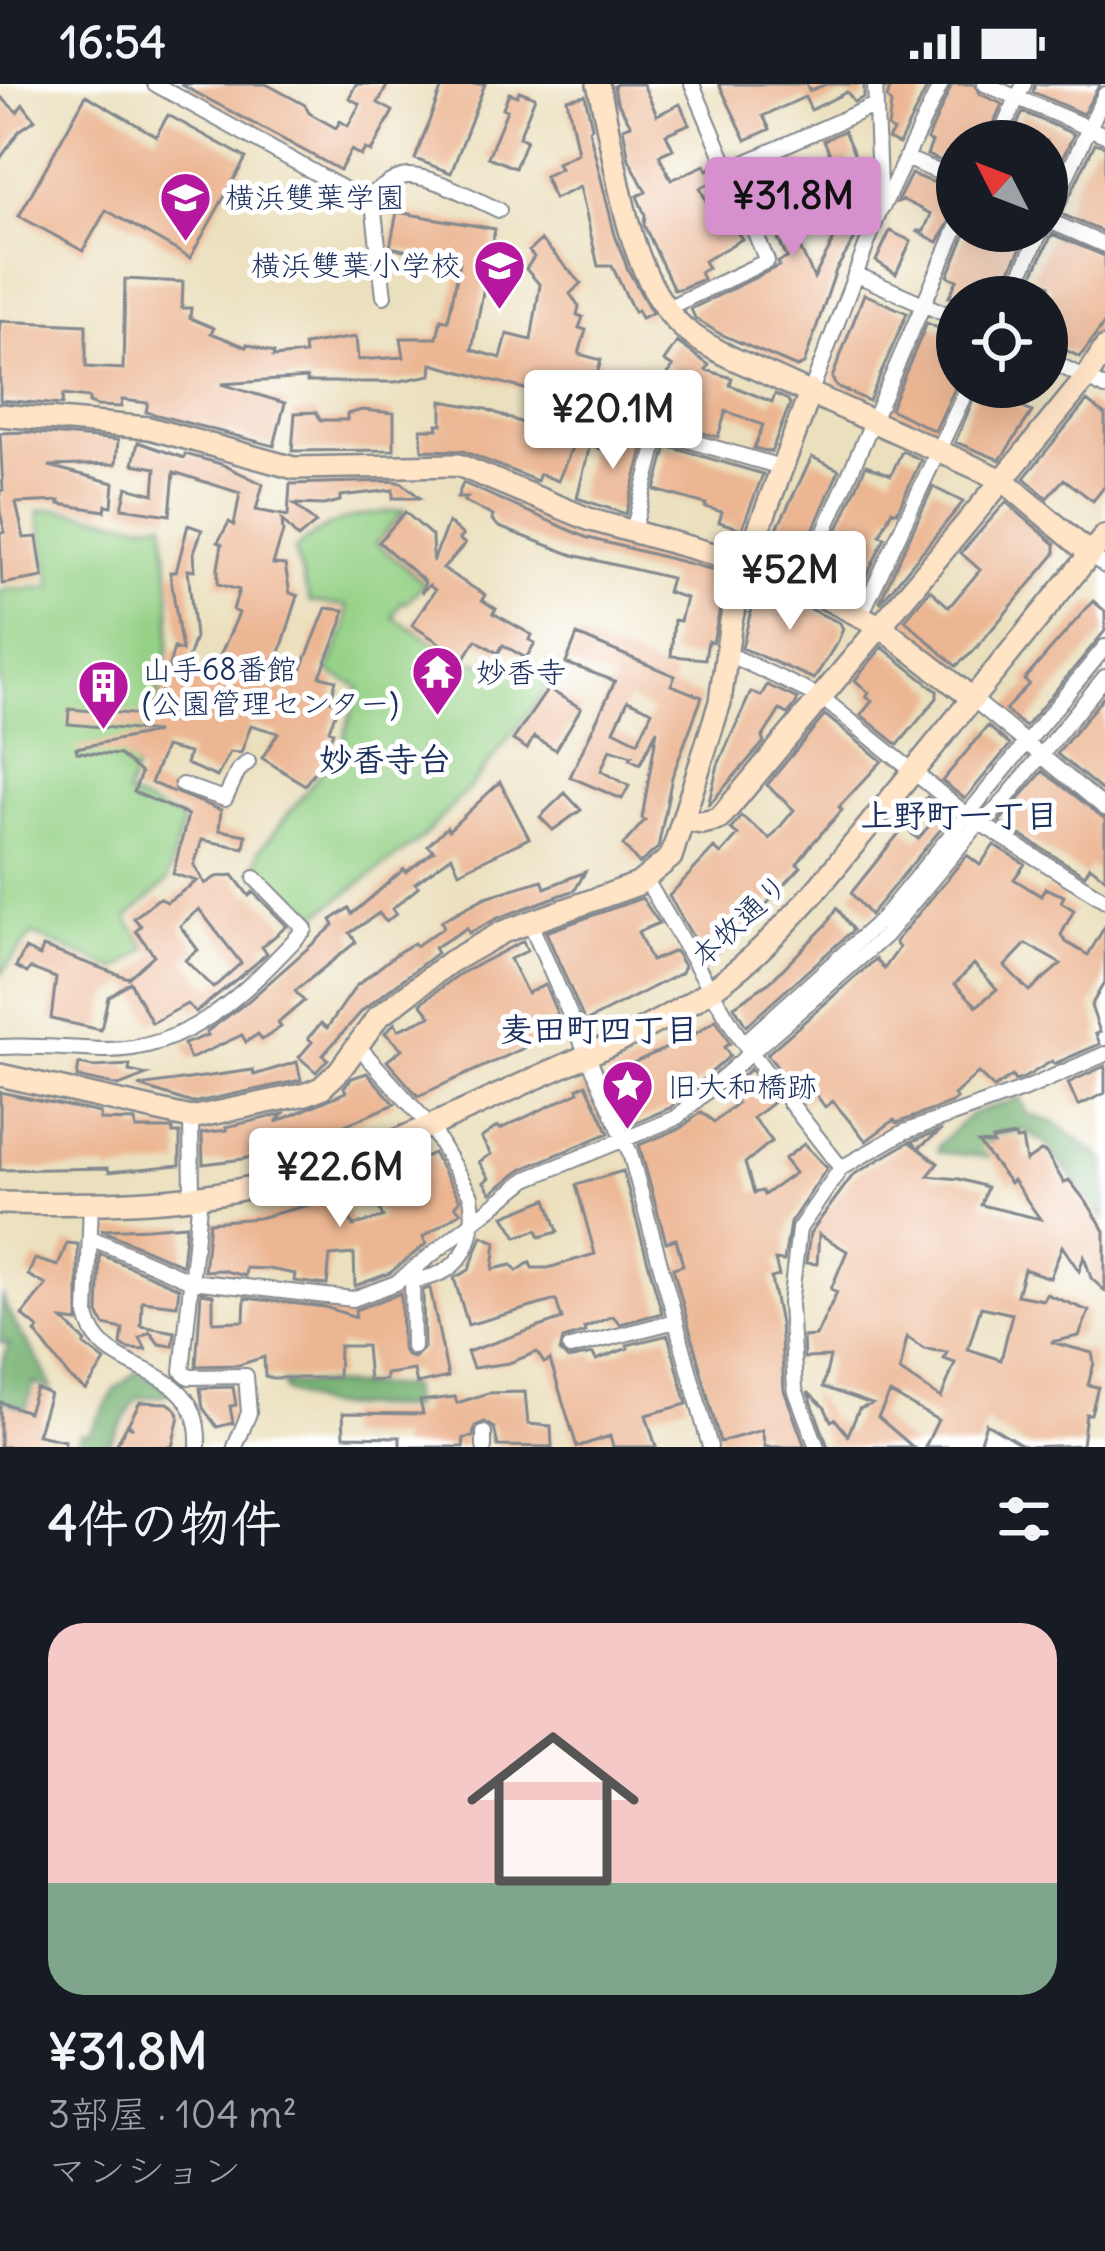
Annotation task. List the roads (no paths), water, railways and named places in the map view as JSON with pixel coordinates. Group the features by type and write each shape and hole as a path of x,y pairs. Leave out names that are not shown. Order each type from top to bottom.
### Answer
{"street":[{"path":"155,84 355,195 372,195 411,176 499,210"},
{"path":"598,84 630,224 667,308 708,346 1003,481 1100,552"},
{"path":"667,308 766,261 692,84"},
{"path":"875,84 880,210"},
{"path":"0,1075 191,1118 321,1088 390,1005 450,962 530,922 646,880 671,857 721,702 731,621 746,563 880,210 941,84"},
{"path":"986,84 1020,91 1105,135"},
{"path":"1007,120 1020,91"},
{"path":"1068,174 1105,94"},
{"path":"729,170 875,105"},
{"path":"908,159 936,171"},
{"path":"372,195 384,296"},
{"path":"1068,228 1105,245"},
{"path":"801,586 945,252"},
{"path":"855,274 936,310"},
{"path":"870,621 1096,383 1105,348"},
{"path":"1068,369 1096,383"},
{"path":"685,820 719,820 822,698 870,621 958,408"},
{"path":"0,416 149,428 295,469 452,464 591,520 746,563 870,621 1028,742 1105,808"},
{"path":"633,531 658,431 782,467"},
{"name":"本牧通り","path":"0,1203 196,1196 312,1172 430,1126 588,1054 711,990 785,925 1100,552"},
{"path":"98,1241 191,1281 353,1300 382,1291 412,1272 526,1179 676,1118 748,1048 885,936 1028,742 1105,647"},
{"path":"728,654 822,698 973,819 1105,900"},
{"path":"973,819 998,807 1105,677"},
{"path":"182,784 225,800 238,771 248,762"},
{"path":"0,1047 104,1050 144,1046 218,1014 304,929 255,878"},
{"path":"646,880 748,1048 841,1168"},
{"path":"530,922 626,1140 710,1447"},
{"path":"357,1045 430,1126 471,1196 472,1221 462,1258 448,1272 422,1279 412,1272"},
{"path":"817,1447 795,1389 790,1304 799,1229 841,1168 904,1132 1011,1095 1105,1054"},
{"path":"191,1118 196,1196 182,1371 189,1377 246,1376 249,1413 235,1447"},
{"path":"91,1202 87,1315 91,1330 107,1350 179,1389 194,1413 198,1447"},
{"path":"412,1272 412,1347"},
{"path":"570,1348 676,1321"}],"place":[{"name":"横浜雙葉学園","path":"186,243"},
{"name":"横浜雙葉小学校","path":"500,311"},
{"name":"妙香寺","path":"437,718"},
{"name":"山手68番館 (公園管理センター)","path":"103,732"},
{"name":"旧大和橋跡","path":"628,1132"}],"district":[{"name":"妙香寺台","path":"385,759"},
{"name":"上野町一丁目","path":"959,815"},
{"name":"麦田町四丁目","path":"599,1029"}]}
